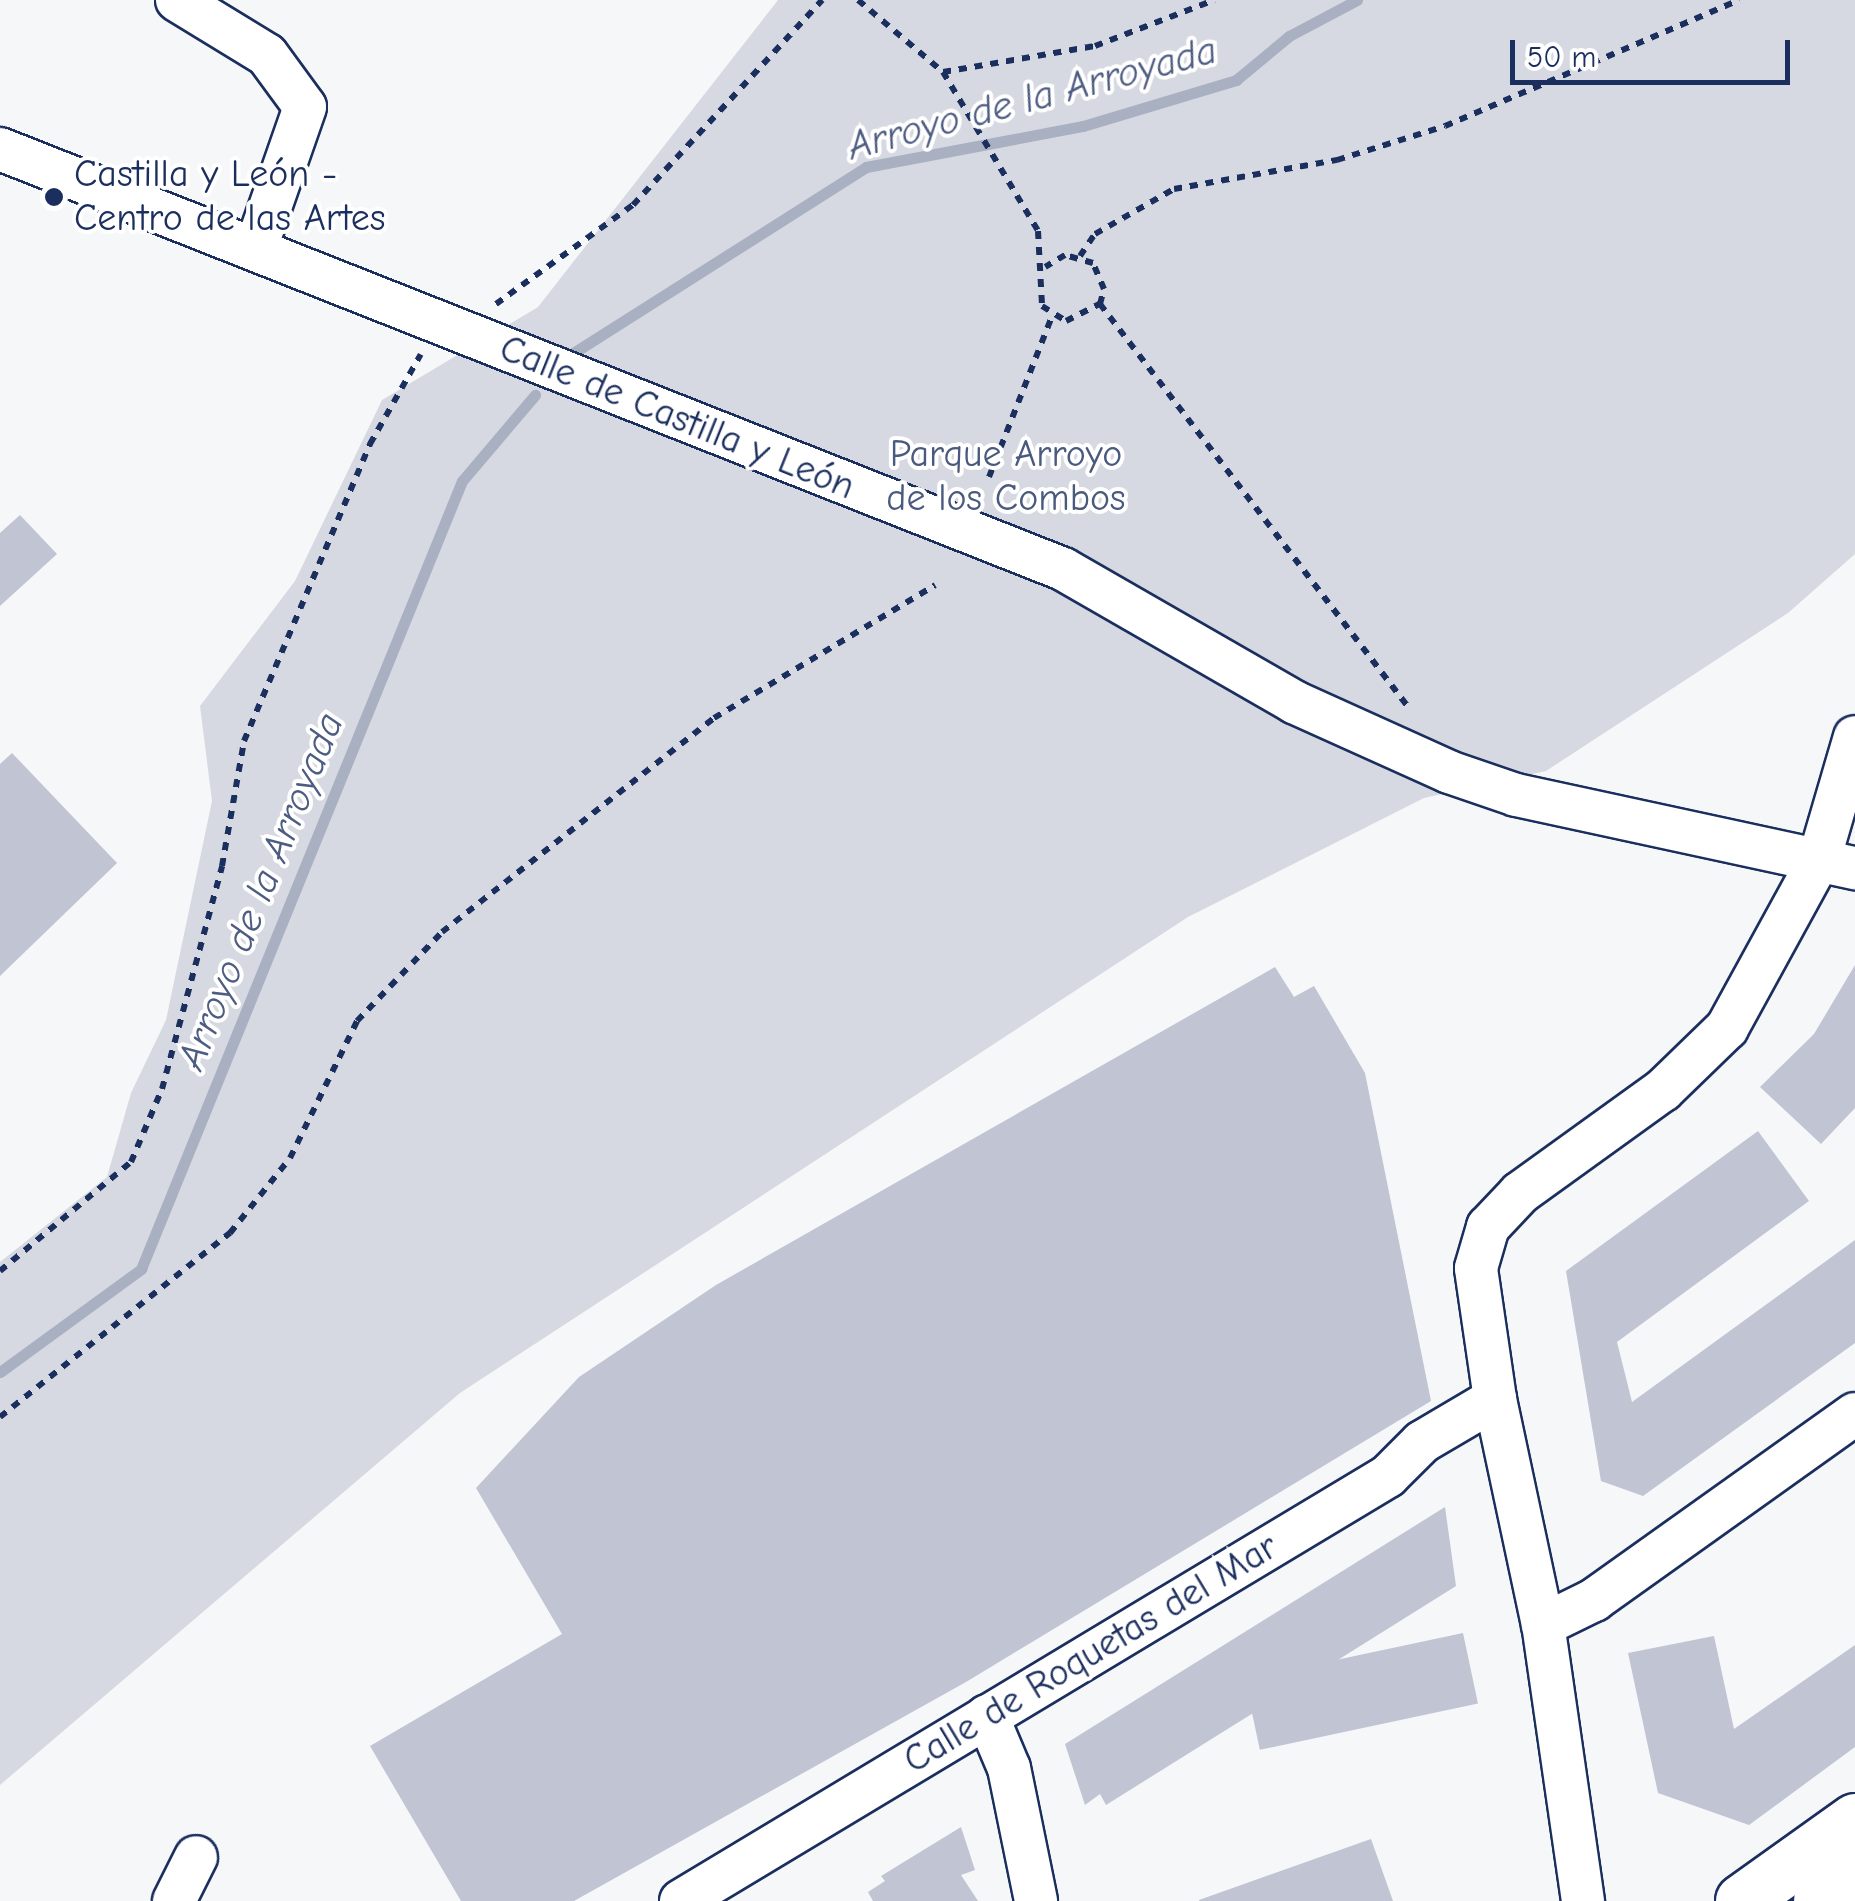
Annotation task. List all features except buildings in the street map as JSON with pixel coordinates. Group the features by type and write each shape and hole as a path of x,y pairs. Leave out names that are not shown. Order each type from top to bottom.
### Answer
{"street":[{"path":"177,0 267,54 305,107 256,248"},
{"name":"Calle de Castilla y León","path":"0,149 440,320 966,537 1063,569 1294,702 1449,772 1516,795 1837,864"},
{"path":"1583,1901 1543,1625 1494,1399 1476,1268 1488,1227 1520,1193 1664,1090 1726,1028 1837,864 1855,737"},
{"name":"Calle de Roquetas del Mar","path":"681,1901 1388,1476 1422,1442 1494,1399"},
{"path":"1543,1625 1594,1600 1855,1414"},
{"path":"986,1716 1009,1768 1036,1901"},
{"path":"1742,1901 1855,1820"},
{"path":"174,1901 196,1857"},
{"path":"1820,1901 1855,1876"}],"path":[{"path":"0,1271 131,1162 162,1090 222,866 244,740 370,444 440,320 512,299 633,205 822,0"},
{"path":"858,0 943,72 1038,231 1045,267 1038,293 1052,316"},
{"path":"943,72 1096,46 1214,0"},
{"path":"1045,267 1080,256 1095,234 1174,189 1337,160 1445,126 1740,0"},
{"path":"1080,256 1100,272 1100,304 1419,721 1449,772"},
{"path":"1052,316 1080,320 1100,304"},
{"path":"989,477 1052,316"},
{"path":"0,1417 230,1233 290,1158 356,1021 442,932 714,718 934,585"}],"green space":[{"name":"Parque Arroyo de los Combos","path":"778,0 1855,0 1855,554 1788,613 1546,771 1424,798 1188,917 460,1393 0,1785 0,1262 107,1177 131,1093 166,1020 212,801 200,706 295,581 382,400 538,307"}],"waterway":[{"name":"Arroyo de la Arroyada","path":"570,355 866,167 1083,126 1236,80 1289,36 1357,0"},
{"name":"Arroyo de la Arroyada","path":"0,1372 141,1269 462,481 535,395"}],"place":[{"name":"Castilla y León - Centro de las Artes","path":"54,197"}]}
